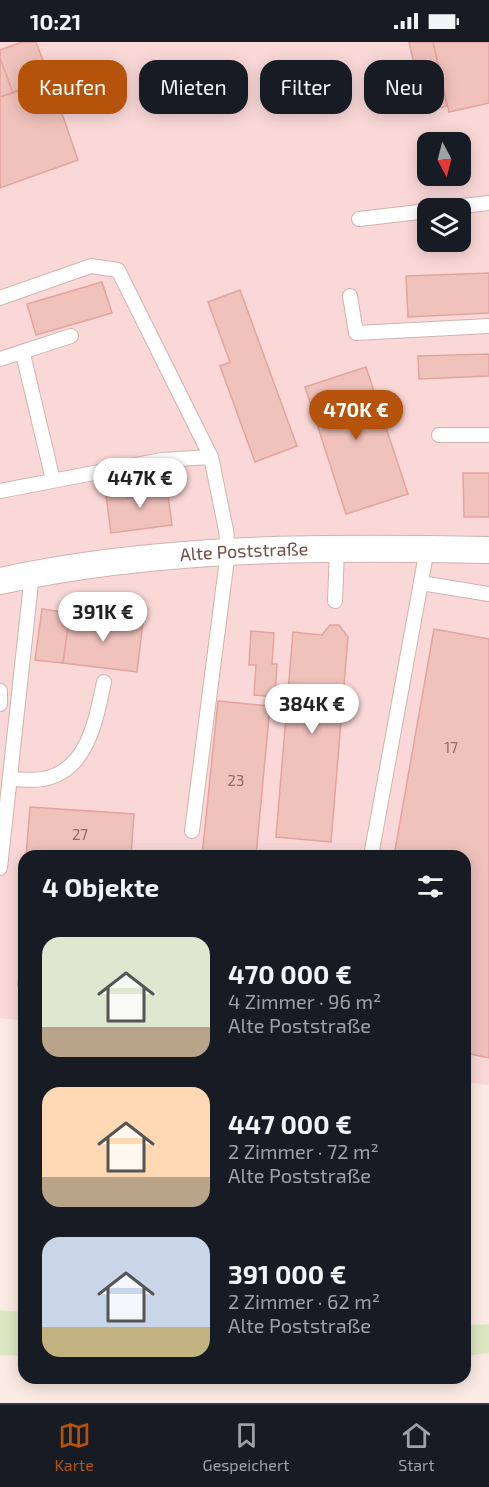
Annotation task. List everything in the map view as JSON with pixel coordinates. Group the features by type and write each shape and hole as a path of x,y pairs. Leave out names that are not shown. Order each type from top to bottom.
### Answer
{"street":[{"name":"Alte Poststraße","path":"11,582 199,552 337,549 489,550"}],"lane":[{"path":"471,205 489,203"},
{"path":"359,219 417,212"},
{"path":"0,298 91,266 118,270 211,457 228,551 192,831"},
{"path":"350,296 356,333 489,326"},
{"path":"0,359 23,354 71,336"},
{"path":"23,354 53,480"},
{"path":"439,435 489,435"},
{"path":"0,491 162,460 211,457"},
{"path":"335,601 337,549"},
{"path":"372,850 427,549"},
{"path":"0,868 10,779 11,582"},
{"path":"421,583 489,594"},
{"path":"10,779 44,779 68,768 82,753 96,720 104,682"},
{"path":"0,691 0,704"}],"shaded area":[{"path":"0,42 489,42 489,1085 471,1083 471,850 18,850 18,1020 0,1018"}],"green space":[{"path":"0,1310 18,1312 18,1356 0,1355"},
{"path":"489,1324 489,1353 471,1355 471,1326"}],"building":[{"path":"22,42 36,42 43,60 18,60 18,91 13,93 0,58 0,50"},
{"path":"409,42 433,42 437,60 413,60"},
{"path":"433,42 489,42 489,103 449,112 444,90 444,60 437,60"},
{"path":"0,58 13,93 0,97"},
{"path":"18,91 18,114 62,114 78,160 0,188 0,97"},
{"path":"489,273 489,313 408,317 406,276"},
{"path":"102,282 112,313 36,335 27,304"},
{"path":"240,290 297,446 255,462 220,366 230,362 208,302"},
{"path":"489,354 489,376 419,379 418,356"},
{"path":"366,367 408,494 346,514 305,387"},
{"path":"463,473 489,473 489,517 464,517"},
{"path":"166,481 172,525 111,533 106,495 126,493 127,498 135,497 134,486"},
{"path":"42,609 70,613 63,663 35,660"},
{"path":"70,613 143,622 137,672 63,663"},
{"path":"330,625 339,625 348,637 331,842 276,837 293,632 322,635"},
{"path":"434,629 489,639 489,1058 471,1054 471,850 395,850"},
{"path":"251,631 274,633 272,664 277,664 275,697 254,695 256,665 249,665"},
{"path":"218,701 270,706 257,850 203,850"},
{"path":"30,807 134,814 131,850 26,850"}]}
